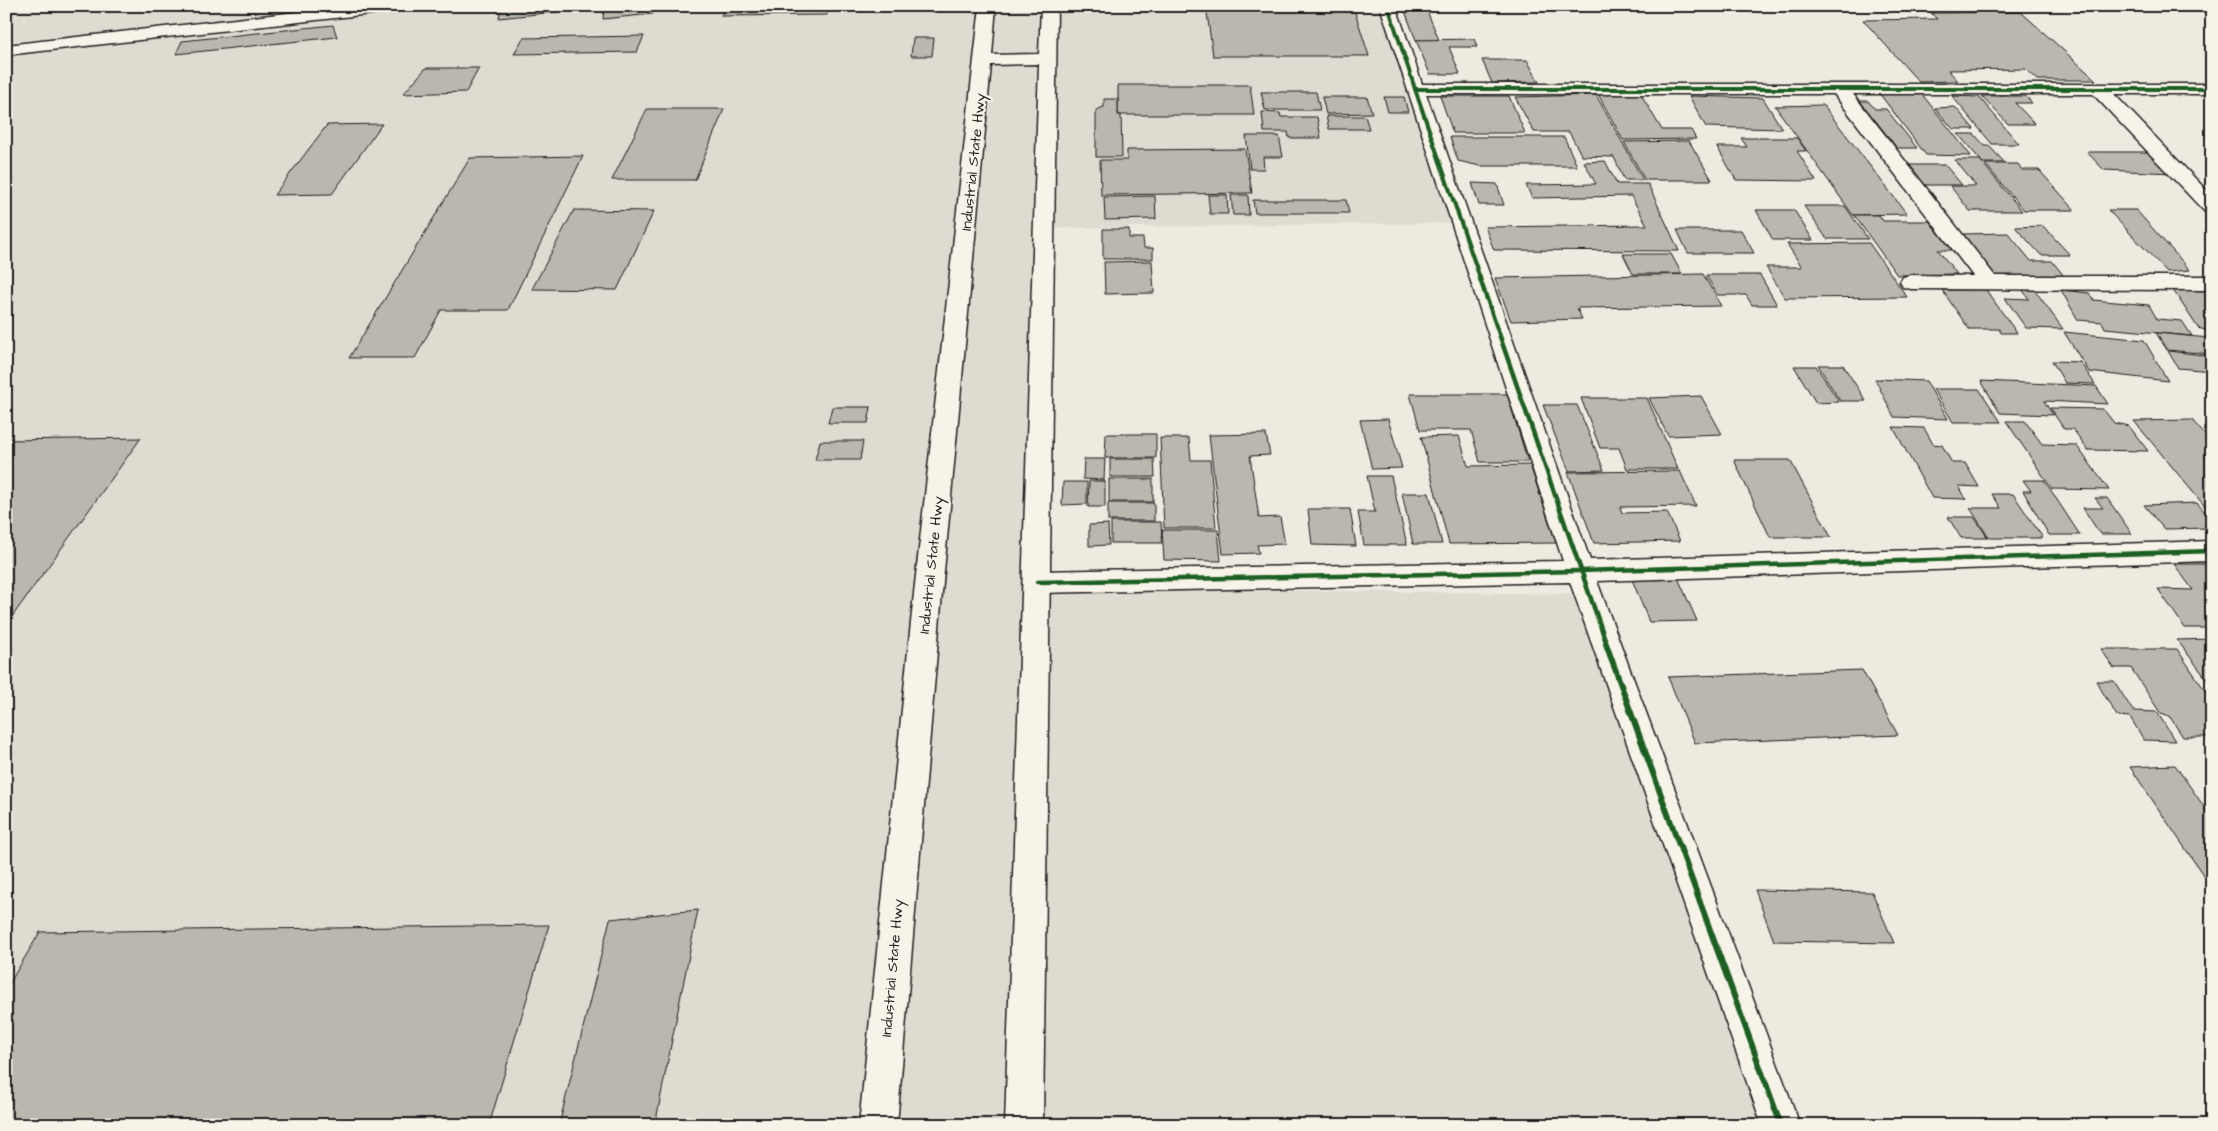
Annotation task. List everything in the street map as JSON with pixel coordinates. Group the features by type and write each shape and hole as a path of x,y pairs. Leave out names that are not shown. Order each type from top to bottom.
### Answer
{"street":[{"path":"6,50 397,6"},
{"name":"Industrial State Hwy","path":"878,1125 928,593 988,6"},
{"path":"1024,1125 1049,6"},
{"path":"1388,6 1580,571 1781,1125"},
{"path":"983,60 1048,59"},
{"path":"1415,89 2212,89"},
{"path":"1839,89 1990,282"},
{"path":"2098,89 2212,208"},
{"path":"1911,282 2212,283"},
{"path":"1037,582 1580,571 2212,551"}],"shaded area":[{"path":"6,6 1383,6 1454,223 1053,228 1052,588 1594,594 1786,1125 6,1125"}],"building":[{"path":"501,6 653,6 653,14 603,19 604,7 499,18"},
{"path":"725,6 829,6 827,15 721,16"},
{"path":"1206,6 1353,6 1369,56 1213,56"},
{"path":"1403,6 1425,6 1439,40 1416,40"},
{"path":"2021,12 2096,80 2037,80 2025,69 1948,70 1958,81 1919,82 1863,20 1937,19 1931,13"},
{"path":"333,25 337,37 176,54 182,41"},
{"path":"644,36 637,52 514,54 523,38"},
{"path":"913,38 934,38 932,56 911,56"},
{"path":"1474,39 1477,47 1449,47 1460,74 1430,74 1416,40"},
{"path":"1482,60 1527,60 1539,82 1492,83"},
{"path":"426,68 479,68 466,92 403,94"},
{"path":"1118,85 1250,85 1254,115 1118,115"},
{"path":"1639,91 1662,130 1691,130 1696,139 1623,140 1597,92"},
{"path":"1261,92 1316,92 1320,110 1265,110"},
{"path":"1879,93 1921,93 1971,156 1926,155"},
{"path":"1596,95 1643,180 1624,180 1614,157 1582,156 1569,132 1534,132 1515,97"},
{"path":"1440,96 1509,96 1525,133 1453,133"},
{"path":"1689,96 1763,98 1782,129 1706,127"},
{"path":"1952,96 1979,97 2019,144 1992,144"},
{"path":"1982,96 2026,96 2032,103 2015,103 2035,124 2008,124"},
{"path":"1322,97 1367,97 1372,113 1326,114"},
{"path":"1384,97 1404,97 1408,112 1388,112"},
{"path":"1104,99 1118,99 1118,115 1121,115 1122,157 1096,157 1096,110 1104,107"},
{"path":"1860,101 1868,101 1875,109 1886,109 1917,148 1897,148"},
{"path":"1823,105 1907,214 1853,215 1775,106"},
{"path":"1955,107 1974,129 1953,129 1935,108"},
{"path":"647,109 724,109 695,180 612,180"},
{"path":"1262,112 1280,113 1281,117 1317,117 1321,138 1289,138 1288,132 1264,132"},
{"path":"1326,116 1365,116 1369,129 1329,129"},
{"path":"382,124 332,194 274,195 327,125"},
{"path":"1958,134 1974,134 2005,163 1983,163"},
{"path":"1246,136 1279,136 1283,157 1263,157 1264,169 1250,169"},
{"path":"1450,137 1564,137 1577,166 1480,166 1458,161"},
{"path":"1741,138 1797,138 1806,151 1797,151 1816,181 1736,180 1717,147 1747,147"},
{"path":"1689,141 1712,180 1645,180 1624,142"},
{"path":"1245,149 1252,193 1101,195 1100,160 1127,160 1127,150"},
{"path":"2087,152 2153,152 2173,173 2104,170"},
{"path":"583,156 508,310 441,310 415,358 349,358 470,158"},
{"path":"1955,160 1980,160 2022,211 1970,211 1950,186 1976,186"},
{"path":"1605,161 1617,184 1648,184 1679,251 1494,250 1485,227 1647,225 1631,196 1532,198 1526,185 1596,184 1584,162"},
{"path":"1985,164 2018,164 2022,170 2039,170 2075,210 2024,210"},
{"path":"1906,165 1945,165 1962,185 1921,185"},
{"path":"1472,183 1497,184 1504,205 1479,205"},
{"path":"1208,195 1227,195 1228,214 1210,214"},
{"path":"1231,195 1248,195 1249,215 1233,215"},
{"path":"1155,196 1156,219 1105,220 1104,197"},
{"path":"1253,200 1346,200 1349,213 1255,213"},
{"path":"1804,206 1845,206 1868,239 1827,239"},
{"path":"574,210 654,211 617,290 532,289"},
{"path":"1756,210 1794,210 1813,240 1773,240"},
{"path":"2108,210 2136,210 2190,270 2167,272"},
{"path":"1854,215 1879,215 1883,221 1929,221 1952,250 1938,250 1957,274 1897,275"},
{"path":"2043,226 2070,255 2041,255 2015,227"},
{"path":"1103,229 1129,229 1129,238 1143,238 1144,248 1153,248 1153,259 1103,259"},
{"path":"1677,230 1741,230 1754,253 1688,253"},
{"path":"2008,233 2031,261 2052,261 2064,276 1994,276 1961,234"},
{"path":"1869,243 1907,297 1785,298 1766,267 1802,267 1787,244"},
{"path":"1623,254 1671,254 1682,274 1633,274"},
{"path":"1152,261 1154,293 1105,294 1104,262"},
{"path":"1703,274 1721,306 1577,308 1582,319 1511,321 1495,278"},
{"path":"1706,275 1760,275 1777,305 1752,305 1746,295 1717,295"},
{"path":"2019,285 2032,286 2063,329 2026,328 2005,298 2029,299"},
{"path":"1942,290 1986,290 2017,333 2001,333 1999,329 1969,329"},
{"path":"2061,290 2089,293 2093,300 2149,305 2157,319 2182,321 2192,336 2105,328 2102,322 2078,320"},
{"path":"2173,290 2212,291 2212,332 2198,328"},
{"path":"2064,332 2144,340 2168,381 2089,372"},
{"path":"2156,333 2209,338 2212,342 2212,354 2167,350"},
{"path":"2168,351 2212,356 2212,371 2178,368"},
{"path":"2052,361 2080,362 2095,384 2065,383"},
{"path":"1818,365 1843,365 1866,401 1840,401"},
{"path":"1794,366 1816,366 1839,402 1816,403"},
{"path":"1875,379 1926,381 1948,419 1894,417"},
{"path":"1981,381 2096,386 2108,404 2044,401 2053,415 2000,413"},
{"path":"1933,389 1979,389 2001,422 1953,422"},
{"path":"1410,394 1507,394 1528,462 1480,462 1471,430 1420,430"},
{"path":"1701,396 1722,434 1668,436 1649,398"},
{"path":"1581,398 1647,398 1678,469 1627,469 1619,448 1600,448"},
{"path":"1543,405 1577,405 1604,470 1569,471"},
{"path":"832,407 871,407 868,423 828,423"},
{"path":"2050,408 2103,409 2114,423 2129,426 2148,451 2088,450 2073,429 2064,429"},
{"path":"1388,419 1402,468 1372,469 1360,420"},
{"path":"2192,420 2212,443 2212,515 2134,421"},
{"path":"2006,421 2025,421 2042,444 2076,445 2109,490 2052,489"},
{"path":"1893,427 1924,428 1933,444 1942,445 1952,463 1965,463 1979,487 1959,486 1966,499 1932,498"},
{"path":"1106,434 1156,434 1156,458 1105,458"},
{"path":"1266,434 1270,455 1250,456 1259,518 1280,517 1285,544 1257,545 1259,553 1223,554 1209,435"},
{"path":"1459,436 1468,466 1530,465 1556,543 1449,544 1421,437"},
{"path":"141,438 6,625 6,440"},
{"path":"1160,438 1189,438 1191,460 1210,460 1216,528 1164,528"},
{"path":"820,441 863,441 860,460 815,460"},
{"path":"1084,459 1105,459 1104,480 1083,479"},
{"path":"1110,459 1154,459 1155,477 1110,477"},
{"path":"1734,460 1790,460 1831,537 1770,537"},
{"path":"1680,471 1696,506 1620,507 1622,513 1667,512 1680,541 1594,543 1568,472"},
{"path":"1367,476 1391,476 1407,545 1364,545 1358,512 1375,512"},
{"path":"1109,479 1153,479 1153,502 1109,502"},
{"path":"2023,480 2044,480 2080,535 2049,535 2023,491 2031,491"},
{"path":"1089,481 1105,481 1105,507 1088,507"},
{"path":"1063,482 1087,482 1087,504 1062,505"},
{"path":"1402,493 1429,493 1442,544 1413,544"},
{"path":"1992,494 2013,494 2043,538 1989,538 1970,508 2001,508"},
{"path":"2095,498 2107,498 2132,534 2100,534 2083,508 2103,508"},
{"path":"1108,503 1154,503 1154,521 1108,521"},
{"path":"2197,503 2212,520 2212,528 2164,529 2144,505"},
{"path":"1308,509 1350,509 1356,546 1312,545"},
{"path":"1948,517 1974,517 1988,538 1961,538"},
{"path":"1111,522 1161,522 1162,543 1111,543"},
{"path":"1108,524 1109,545 1089,546 1089,525"},
{"path":"1162,530 1218,530 1221,561 1164,560"},
{"path":"2174,564 2206,564 2212,573 2212,628 2185,628 2158,589 2193,590"},
{"path":"1675,571 1697,621 1649,622 1629,572"},
{"path":"2212,639 2212,686 2177,640"},
{"path":"2101,649 2177,649 2212,701 2212,737 2183,737 2170,717 2161,714 2131,668 2114,668"},
{"path":"1862,670 1898,735 1695,743 1668,677"},
{"path":"2096,681 2114,681 2133,711 2157,712 2175,741 2144,740 2130,717 2117,716"},
{"path":"2175,765 2212,818 2212,888 2130,767"},
{"path":"1755,890 1872,892 1894,943 1774,941"},
{"path":"698,910 655,1125 559,1125 610,919"},
{"path":"549,925 489,1125 6,1125 6,989 40,932"}],"cycle path":[{"path":"1388,6 1415,89 2212,89"},
{"path":"1415,89 1580,571 1781,1125"},
{"path":"1037,582 1580,571 2212,551"}]}
